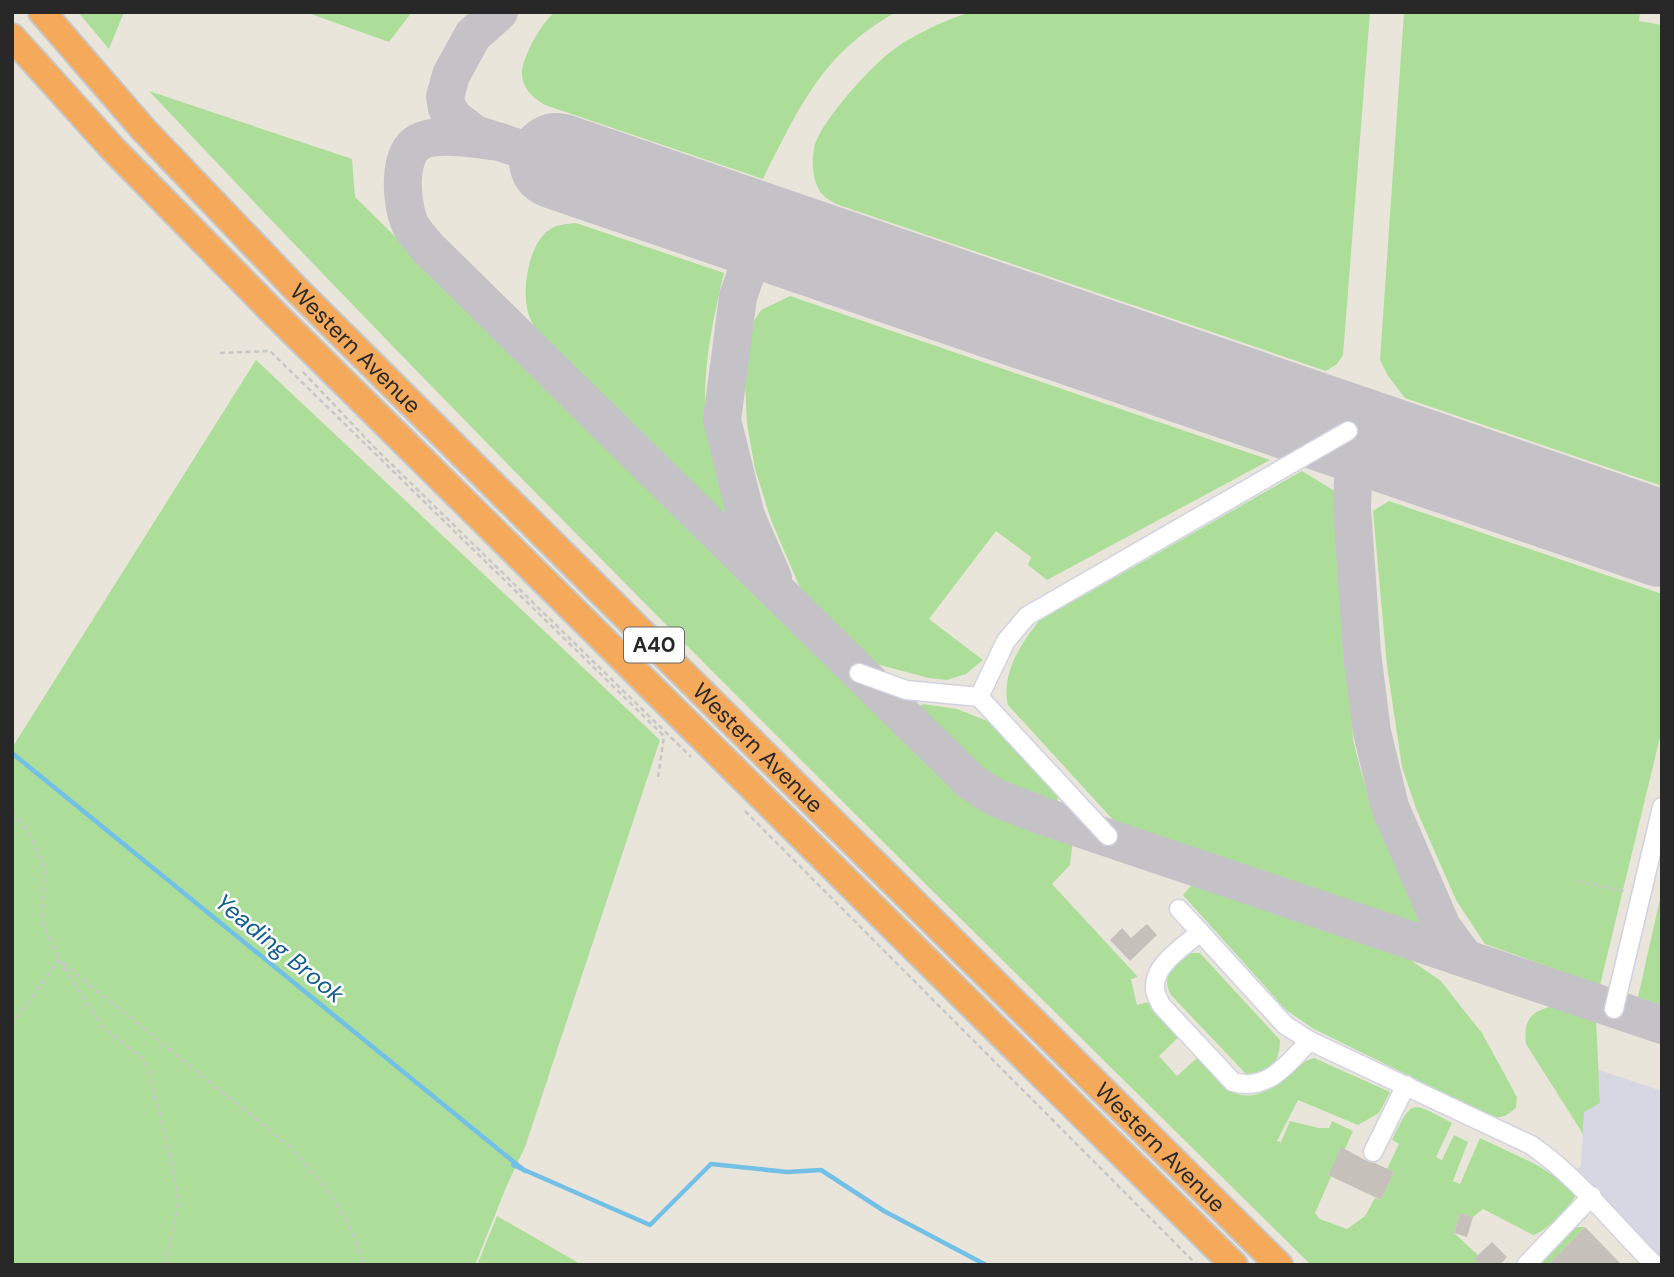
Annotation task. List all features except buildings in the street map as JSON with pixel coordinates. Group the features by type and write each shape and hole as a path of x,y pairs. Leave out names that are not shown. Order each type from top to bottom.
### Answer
{"highway":[{"name":"Western Avenue","path":"42,12 144,130 298,291 1279,1265"},
{"name":"Western Avenue","path":"12,37 113,149 265,304 1234,1265"}],"street":[{"path":"979,697 1006,641 1027,616 1348,431"},
{"path":"859,673 906,690 979,697 1108,836"},
{"path":"1614,1009 1662,807"},
{"path":"1179,909 1284,1024 1310,1041 1531,1145 1592,1196 1630,1241 1655,1265"},
{"path":"1200,932 1163,964 1155,990 1161,1005 1233,1082 1248,1086 1262,1083 1271,1078 1310,1041"},
{"path":"1373,1152 1406,1085"},
{"path":"1526,1265 1592,1196"}],"path":[{"path":"220,353 270,351 664,736 658,778"},
{"path":"12,812 27,830 46,870 43,924 59,960 103,1028 145,1060 166,1133 180,1200 165,1265"},
{"path":"1577,881 1641,895"},
{"path":"12,1025 59,960"},
{"path":"59,960 289,1146 314,1173 345,1214 364,1265"}],"shaded area":[{"path":"1599,1070 1662,1091 1662,1260 1571,1177 1581,1166 1584,1112 1600,1103"}],"green space":[{"path":"78,12 124,12 109,49"},
{"path":"305,12 412,12 389,42"},
{"path":"555,12 896,12 849,46 815,84 763,179 545,105 537,99 524,85 523,68 533,41"},
{"path":"970,12 1370,12 1343,355 1337,364 1326,371 836,204 824,196 815,179 813,155 818,138 835,111 872,68 893,50 930,28"},
{"path":"1404,12 1640,12 1639,21 1662,25 1662,486 1405,398 1388,376 1380,360"},
{"path":"149,91 352,159 355,197 953,786 996,812 1025,825 1073,840 1070,865 1052,884 1138,977 1131,979 1137,1005 1149,1002 1179,1037 1159,1056 1177,1076 1198,1057 1228,1090 1239,1095 1250,1095 1270,1089 1306,1061 1314,1058 1390,1092 1379,1113 1358,1125 1298,1100 1277,1141 1281,1142 1290,1121 1329,1128 1332,1121 1353,1131 1328,1175 1331,1177 1315,1213 1320,1219 1347,1229 1365,1216 1375,1198 1381,1200 1394,1172 1387,1169 1399,1144 1392,1140 1404,1116 1414,1107 1452,1123 1436,1157 1442,1160 1454,1135 1468,1142 1453,1181 1460,1184 1480,1138 1535,1164 1571,1186 1577,1192 1565,1211 1552,1224 1533,1235 1483,1209 1473,1217 1460,1213 1454,1233 1478,1255 1480,1265 1311,1265 579,537"},
{"path":"576,223 724,273 709,346 705,391 711,440 734,522 730,523 549,345 532,322 527,308 526,284 536,246 552,228"},
{"path":"790,296 1270,460 1047,580 1028,565 1031,557 996,531 929,619 983,660 966,674 947,680 876,664 801,590 771,520 755,469 747,424 746,356 754,321 761,310"},
{"path":"256,360 660,740 525,1147 475,1265 12,1265 12,748"},
{"path":"1302,471 1338,493 1353,739 1374,811 1424,927 1115,822 1008,705 1007,682 1014,660 1039,621"},
{"path":"1389,501 1662,594 1662,729 1600,985 1485,944 1456,900 1417,811 1402,767 1387,666 1373,511"},
{"path":"923,704 957,709 990,722 1058,797 1057,803 1016,788 985,770 918,708"},
{"path":"1194,882 1403,955 1441,981 1482,1033 1517,1097 1516,1108 1505,1116 1495,1118 1314,1029 1286,1010 1183,895"},
{"path":"1662,890 1662,1005 1638,997"},
{"path":"1190,953 1200,953 1280,1040 1278,1055 1272,1066 1261,1072 1246,1074 1171,995 1167,982 1170,970"},
{"path":"1558,1005 1596,1019 1600,1103 1584,1112 1583,1134 1526,1044 1526,1027 1532,1016 1542,1009"},
{"path":"497,1216 582,1265 477,1265"},
{"path":"1585,1227 1548,1265 1533,1265 1571,1229"}],"waterway":[{"name":"Yeading Brook","path":"12,753 525,1171"},
{"name":"Yeading Brook","path":"513,1165 650,1225 711,1164 787,1172 821,1170 884,1211 986,1265"}],"taxiway":[{"path":"499,12 473,35 451,75 445,97 447,108 454,118 475,134 557,161"},
{"path":"501,142 437,137 419,142 412,148 404,168 403,192 407,215 415,232 426,246 971,782 996,798 1043,816 1662,1025"},
{"path":"773,578 746,516 722,420 738,297 749,265 763,252 777,247 810,248"},
{"path":"1407,451 1387,450 1375,455 1363,462 1353,479 1352,508 1362,653 1372,732 1390,807 1442,927 1465,958"}],"runway":[{"path":"557,161 1662,539"}]}
